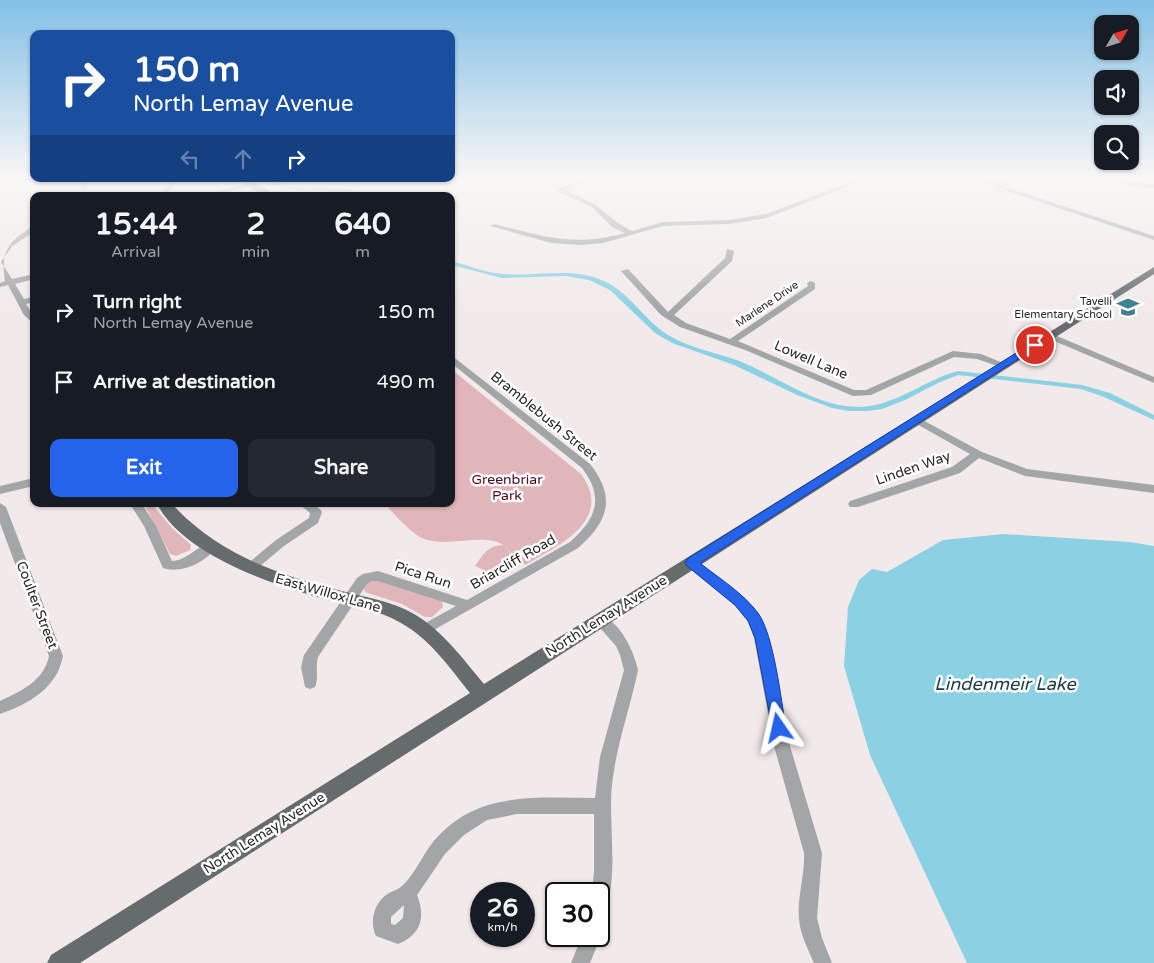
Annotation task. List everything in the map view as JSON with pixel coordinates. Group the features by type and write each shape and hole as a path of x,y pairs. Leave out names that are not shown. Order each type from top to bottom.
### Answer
{"main road":[{"name":"North Lemay Avenue","path":"59,963 1154,270"},
{"name":"East Willox Lane","path":"167,507 185,528 210,547 250,568 297,586 389,610 425,630 482,695"}],"street":[{"path":"612,222 631,233"},
{"path":"494,226 562,242 603,241 663,224 729,222"},
{"path":"1106,222 1154,238"},
{"path":"0,260 12,242 30,231"},
{"path":"0,243 12,242"},
{"path":"668,316 729,259 730,251"},
{"path":"0,266 20,303 30,316"},
{"name":"Lowell Lane","path":"625,271 668,316 683,325 748,348 854,393 868,393 953,354 978,356 1004,365"},
{"path":"0,285 30,277"},
{"name":"Marlene Drive","path":"730,342 812,287 811,283"},
{"path":"20,303 30,300"},
{"path":"1050,336 1154,380"},
{"name":"Bramblebush Street","path":"455,361 586,466 598,482 601,492 601,506"},
{"path":"917,420 978,454 1013,468 1041,475 1154,489"},
{"name":"Linden Way","path":"854,504 956,470 978,454"},
{"path":"0,490 30,483"},
{"name":"Briarcliff Road","path":"425,630 580,540 594,525 601,506"},
{"name":"Coulter Street","path":"0,507 56,656 52,670 40,685 0,708"},
{"path":"138,507 150,526 167,564 172,566 184,564 210,547"},
{"path":"250,568 280,542 314,520 316,512 309,507"},
{"path":"691,563 740,602 754,618 762,638 782,746 813,853 815,870 808,912 811,936 823,963"},
{"name":"Pica Run","path":"310,683 308,667 311,655 349,599 366,578 378,576 468,605"},
{"path":"600,620 624,645 629,657 631,670 606,771 603,806 603,882"},
{"path":"408,893 439,848 458,828 484,813 517,806 603,806"},
{"path":"580,963 587,947"}],"green space":[{"name":"Greenbriar Park","path":"455,372 581,474 590,490 591,505 587,518 578,530 566,540 525,565 505,547 520,563 520,566 474,590 484,570 475,566 490,548 503,545 495,541 486,540 432,541 418,536 388,507 455,507"},
{"path":"146,507 154,507 172,528 191,545 190,550 176,556 170,554"},
{"path":"374,579 442,601 443,607 432,617 425,617 402,604 365,592 364,588 369,581"}],"water":[{"name":"Lindenmeir Lake","path":"1003,534 1130,542 1154,546 1154,963 967,963 870,755 844,666 848,607 859,580 872,569 887,572 943,540"}],"waterway":[{"path":"455,264 502,276 566,275 591,278 612,288 657,331 666,337 692,349 737,363 816,400 849,409 879,407 958,373 1082,387 1107,395 1154,418"}],"place":[{"name":"Tavelli Elementary School","path":"1128,307"}],"route":[{"path":"779,728 762,638 754,618 740,602 691,563 1035,345"}]}
